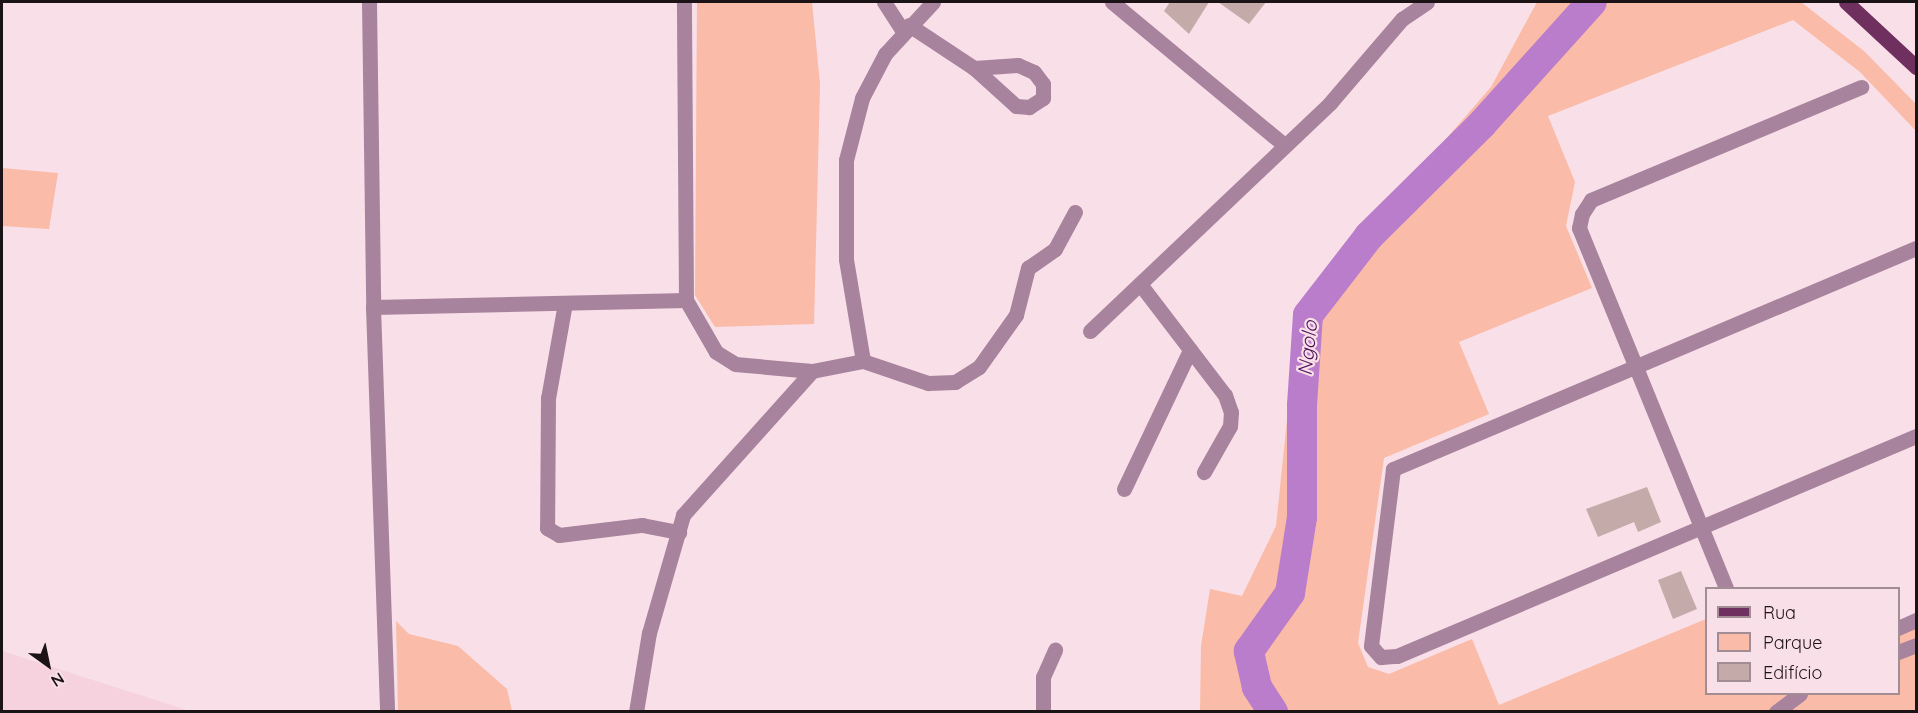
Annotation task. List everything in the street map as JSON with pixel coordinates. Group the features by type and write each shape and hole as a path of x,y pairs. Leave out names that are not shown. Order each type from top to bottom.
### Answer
{"main road":[{"path":"1846,2 1917,67"}],"street":[{"path":"369,2 373,307 387,711"},
{"path":"684,2 686,300 716,352 735,364 812,371 863,361 928,383 944,384 966,377 1016,315 1028,268 1055,249 1074,212"},
{"path":"884,2 906,28 974,68"},
{"path":"863,361 846,259 846,160 862,98 885,54 906,28 933,2"},
{"path":"1112,2 1284,145"},
{"path":"1090,331 1330,103 1402,19 1427,2"},
{"path":"1726,587 1579,228 1591,200 1861,87"},
{"path":"1917,248 1635,364 1393,469 1371,646 1381,657 1397,656 1917,436"},
{"path":"1140,284 1225,395 1231,411 1230,426 1204,471"},
{"path":"373,307 686,300"},
{"path":"565,303 548,398 547,528 560,535 642,525 679,532"},
{"path":"1124,489 1190,350"},
{"path":"636,711 649,633 690,502 812,371"},
{"path":"1900,628 1917,620"},
{"path":"1900,652 1917,645"},
{"path":"1043,711 1043,677 1055,650"},
{"path":"1776,711 1797,695"}],"shaded area":[{"path":"2,651 190,711 2,711"}],"green space":[{"path":"697,2 812,2 820,84 814,324 715,327 695,295"},
{"path":"1537,2 1801,2 1864,51 1916,104 1916,131 1860,72 1793,20 1548,116 1575,182 1566,226 1592,288 1459,342 1489,414 1384,458 1358,643 1368,667 1389,674 1472,639 1499,705 1705,619 1705,695 1900,695 1900,636 1916,628 1916,711 1200,712 1201,646 1210,589 1242,596 1276,526 1296,333 1304,303 1491,87"},
{"path":"2,168 58,173 49,229 2,226"},
{"path":"396,621 409,634 458,646 507,689 512,711 398,711"}],"building":[{"path":"1170,2 1209,2 1189,34 1164,11"},
{"path":"1218,2 1266,2 1249,24"},
{"path":"1647,487 1661,522 1638,532 1634,522 1598,537 1586,509"},
{"path":"1681,571 1697,609 1673,619 1658,580"}],"waterway":[{"name":"Ngolo","path":"1273,712 1257,687 1249,651 1290,593 1302,517 1302,405 1308,315 1369,236 1482,124 1592,2"}]}
